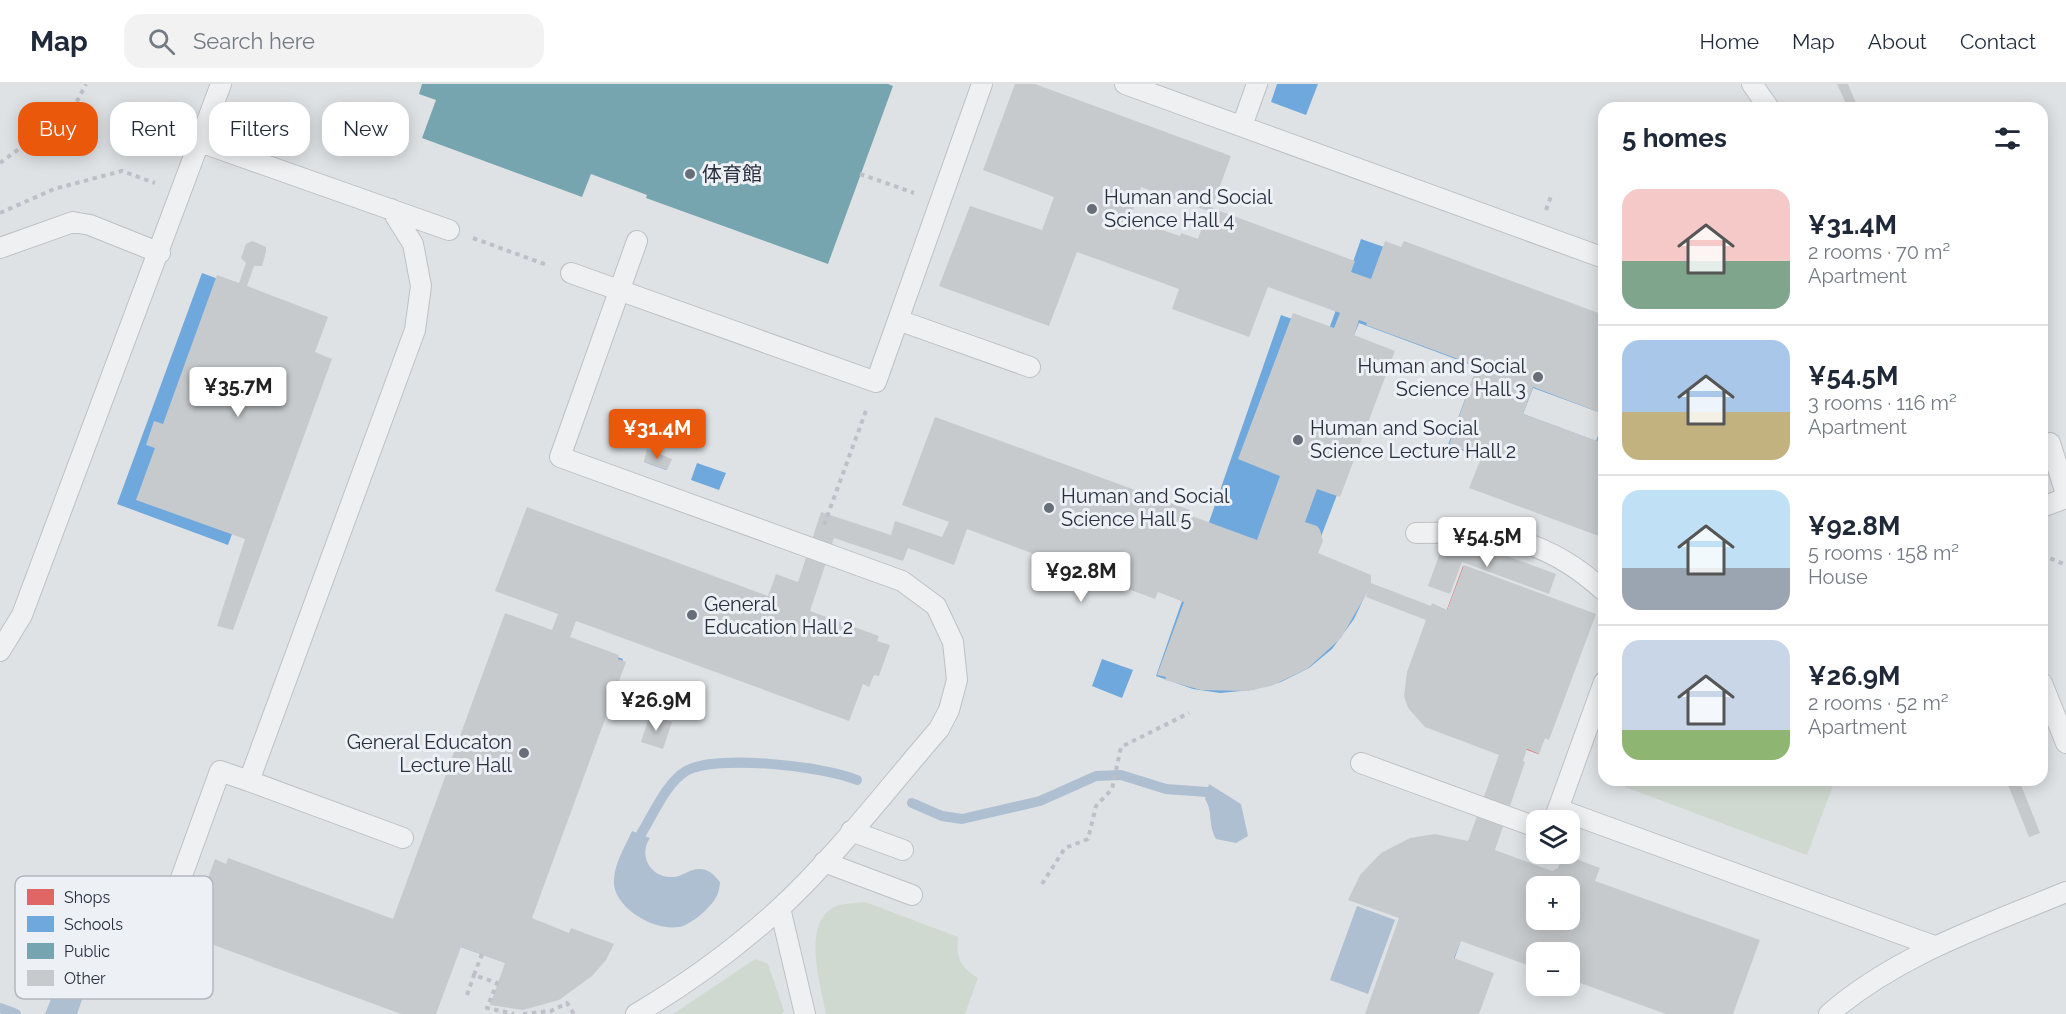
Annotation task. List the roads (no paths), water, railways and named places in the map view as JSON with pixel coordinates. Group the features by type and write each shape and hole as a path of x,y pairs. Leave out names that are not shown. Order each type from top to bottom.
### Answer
{"lane":[{"path":"0,651 22,615 222,84"},
{"path":"571,273 876,382 982,84"},
{"path":"1125,84 1598,256"},
{"path":"1242,126 1257,84"},
{"path":"1752,84 1766,102"},
{"path":"200,142 449,230"},
{"path":"249,782 415,330 421,286 413,244 391,209"},
{"path":"0,248 74,222 90,225 160,253"},
{"path":"636,1014 676,990 740,942 780,908 824,862 939,729 948,710 957,680 953,642 936,606 902,581 560,457 637,241"},
{"path":"898,320 1030,367"},
{"path":"2048,504 2066,496 2050,443"},
{"path":"1416,533 1496,535 1524,541 1575,568 1598,586"},
{"path":"2048,698 2066,743"},
{"path":"1558,810 1598,699"},
{"path":"1361,763 1526,823"},
{"path":"182,876 220,771 403,838"},
{"path":"1580,823 1934,946"},
{"path":"850,831 903,850"},
{"path":"824,862 912,895"},
{"path":"1829,1014 1887,974 1934,946 2066,892"},
{"path":"780,908 805,1014"}],"water":[{"path":"1209,784 1241,804 1248,836 1236,843 1216,839 1205,799"},
{"path":"632,831 650,838 645,851 646,858 652,870 658,874 673,877 703,869 712,873 720,882 716,898 701,915 683,926 661,926 638,916 620,899 615,889 615,873"},
{"path":"1357,906 1395,920 1368,994 1330,980"},
{"path":"51,999 82,999 77,1014 45,1014"}],"waterway":[{"path":"641,834 672,783 686,771 701,766 721,763 770,764 821,770 857,780"},
{"path":"912,803 942,816 962,819 1040,801 1096,776 1121,775 1166,789 1207,792"},
{"path":"0,1008 16,1014"}],"place":[{"name":"体育館","path":"690,174"},
{"name":"Human and Social Science Hall 4","path":"1092,209"},
{"name":"Human and Social Science Hall 3","path":"1538,377"},
{"name":"Human and Social Science Lecture Hall 2","path":"1298,440"},
{"name":"Human and Social Science Hall 5","path":"1049,508"},
{"name":"General Education Hall 2","path":"692,615"},
{"name":"General Educaton Lecture Hall","path":"524,753"}]}
